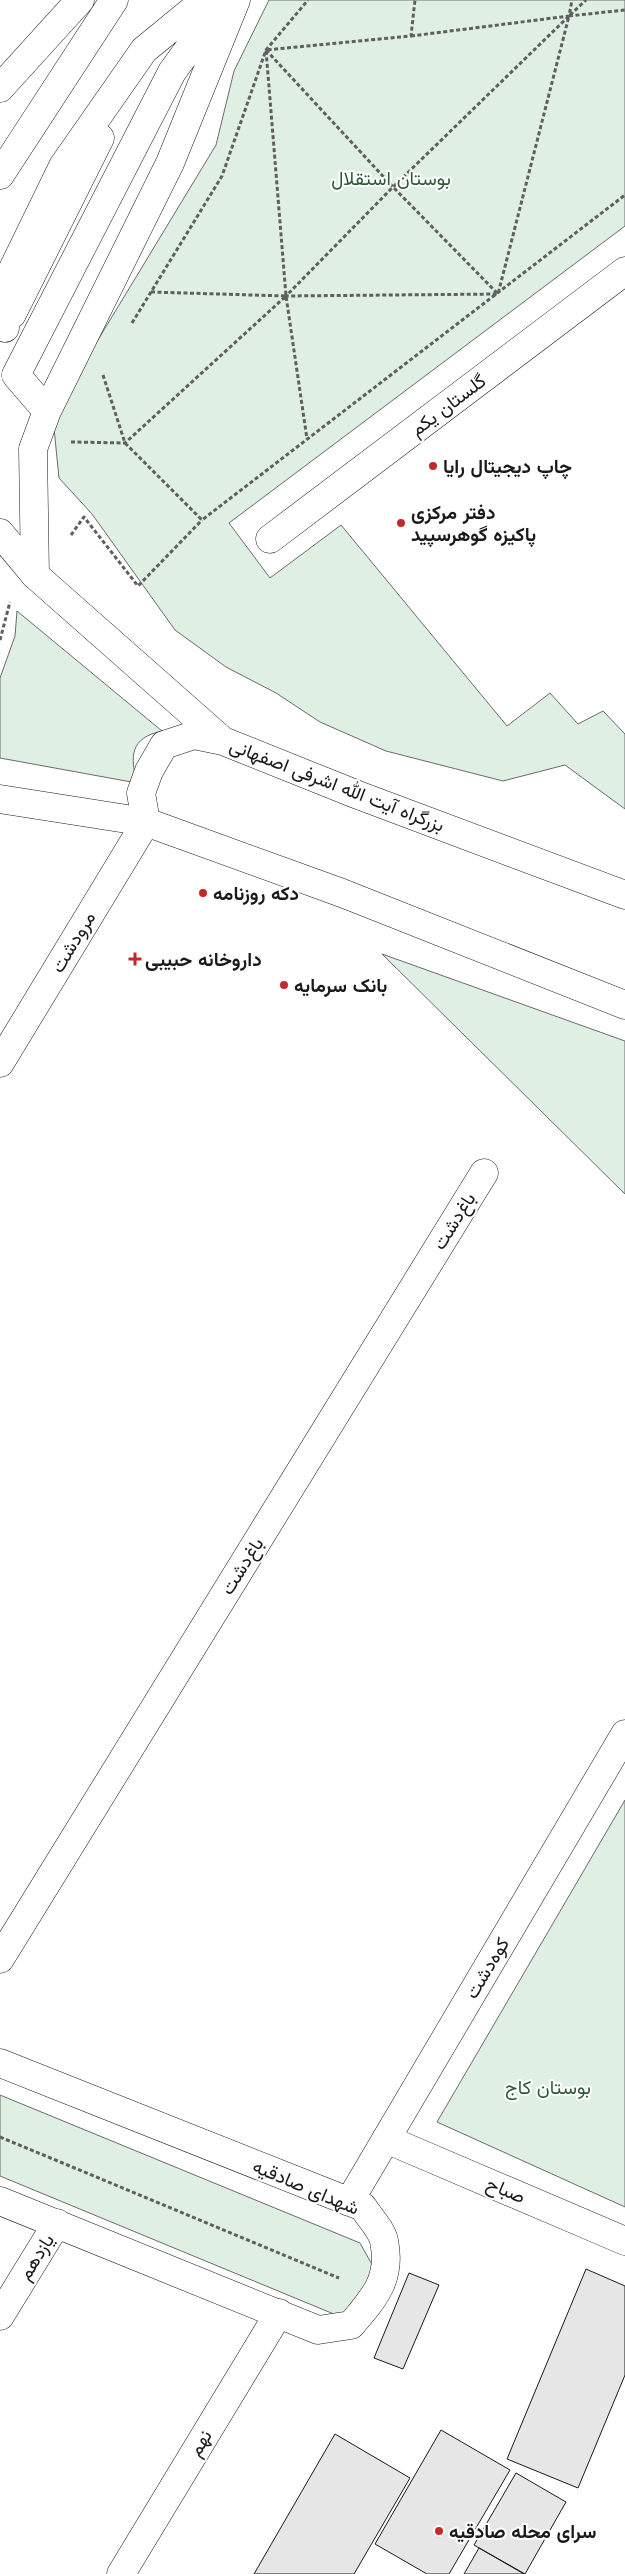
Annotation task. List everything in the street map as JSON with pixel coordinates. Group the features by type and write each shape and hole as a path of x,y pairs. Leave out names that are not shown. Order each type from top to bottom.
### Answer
{"main road":[{"path":"0,88 80,0"},
{"path":"0,175 114,0"},
{"path":"47,411 16,375 5,328 144,50 205,0"},
{"path":"16,375 172,72 224,0"},
{"path":"35,575 33,449 47,411 170,163 236,0"},
{"name":"گلستان یکم","path":"270,539 625,271"},
{"name":"بزرگراه آیت الله اشرفی اصفهانی","path":"0,533 35,575 223,741 358,795 625,895"},
{"path":"146,822 141,794 149,771 164,745 194,736 223,741"},
{"path":"0,799 146,822 342,893 625,1005"},
{"name":"مرودشت","path":"0,1063 146,822"},
{"name":"باغ‌دشت","path":"0,1959 484,1173"},
{"name":"کوه‌دشت","path":"349,2202 625,1734"},
{"name":"شهدای صادقیه","path":"0,2063 363,2207 384,2239 385,2267 378,2293 352,2325 318,2330 0,2201"},
{"name":"صباح","path":"386,2139 625,2241"},
{"name":"یازدهم","path":"0,2316 57,2223"},
{"name":"نهم","path":"121,2574 280,2313"}],"path":[{"path":"131,324 222,176 266,50 308,0"},
{"path":"411,36 416,0"},
{"path":"498,294 572,0"},
{"path":"47,411 50,441 126,443 286,296 393,187 586,0"},
{"path":"266,50 411,36 625,10"},
{"path":"266,50 393,187 498,294"},
{"path":"266,50 286,296 307,438"},
{"path":"71,536 84,517 138,586 202,520 625,195"},
{"path":"151,292 286,296 498,294"},
{"path":"102,371 126,443 202,520"},
{"path":"0,640 10,602"},
{"path":"0,2137 340,2278"}],"green space":[{"name":"بوستان استقلال","path":"269,0 625,0 625,226 229,523 270,578 341,525 507,726 550,693 578,724 603,711 625,734 625,809 565,765 503,781 386,751 320,722 276,693 226,667 175,630 92,514 59,478 54,428 87,358 216,145 234,71"},
{"path":"17,611 162,731 144,738 135,749 133,764 137,783 0,758 0,678 15,636"},
{"path":"382,954 625,1041 625,1194"},
{"name":"بوستان کاج","path":"625,1800 625,2207 437,2122"},
{"path":"0,2095 360,2243 375,2270 359,2303 341,2317 0,2176"}],"building":[{"path":"586,2269 625,2286 625,2375 578,2488 507,2459"},
{"path":"409,2273 439,2285 403,2369 374,2358"},
{"path":"441,2430 510,2470 449,2574 427,2574 375,2544"},
{"path":"335,2434 410,2478 354,2574 254,2574"},
{"path":"516,2473 566,2502 525,2574 474,2545"},
{"path":"479,2548 524,2574 464,2574"}],"place":[{"name":"چاپ دیجیتال رایا","path":"433,466"},
{"name":"دفتر مرکزی پاکیزه گوهرسپید","path":"401,523"},
{"name":"دکه روزنامه","path":"203,893"},
{"name":"داروخانه حبیبی","path":"135,959"},
{"name":"بانک سرمایه","path":"284,985"},
{"name":"سرای محله صادقیه","path":"439,2531"}]}
